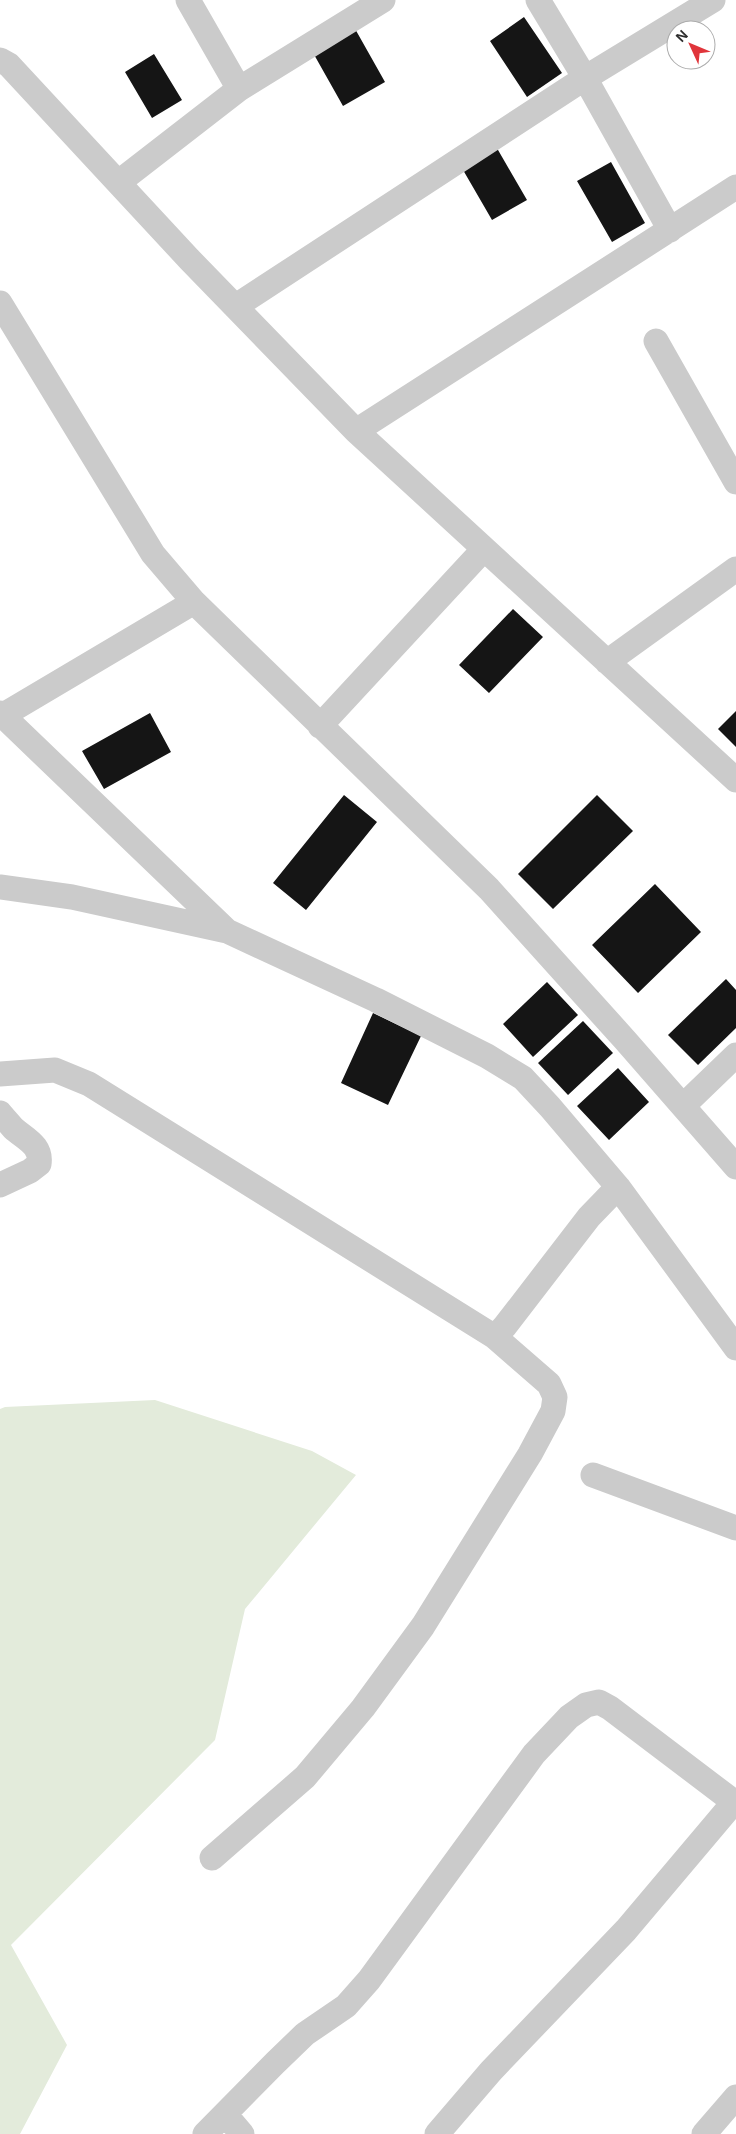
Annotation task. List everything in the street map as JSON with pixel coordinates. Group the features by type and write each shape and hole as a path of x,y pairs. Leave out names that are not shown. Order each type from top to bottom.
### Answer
{"street":[{"path":"188,0 239,89"},
{"path":"119,182 239,89 383,0"},
{"path":"538,0 585,78 670,230"},
{"path":"236,306 585,78 713,0"},
{"path":"0,60 9,64 189,259 356,431 736,780"},
{"path":"356,431 736,187"},
{"path":"0,303 153,554 194,602 489,889 736,1167"},
{"path":"656,342 736,482"},
{"path":"320,726 484,549"},
{"path":"607,662 736,569"},
{"path":"194,602 1,716 227,931"},
{"path":"0,887 72,897 227,931 418,1021 487,1056 523,1078 618,1187 736,1348"},
{"path":"683,1106 736,1055"},
{"path":"0,1074 54,1070 89,1084 494,1337 549,1384 555,1397 553,1411 530,1454 423,1626 363,1708 305,1777 212,1858"},
{"path":"0,1113 13,1128 36,1146 40,1156 39,1164 30,1171 0,1185"},
{"path":"494,1337 505,1326 589,1217 618,1187"},
{"path":"594,1475 736,1528"},
{"path":"206,2134 305,2034 346,2006 369,1980 534,1754 569,1717 586,1705 599,1702 610,1708 735,1802 626,1930 491,2071 437,2134"},
{"path":"704,2134 736,2097"},
{"path":"225,2114 242,2134"}],"green space":[{"path":"155,1400 312,1451 356,1475 245,1609 215,1740 11,1945 67,2045 20,2134 0,2134 0,1409 5,1407"}],"building":[{"path":"524,17 562,73 527,97 490,41"},
{"path":"354,27 385,82 343,106 312,51"},
{"path":"154,54 182,100 152,118 125,72"},
{"path":"494,143 527,200 492,220 459,163"},
{"path":"611,162 645,223 612,242 577,181"},
{"path":"513,609 543,637 489,693 459,665"},
{"path":"736,711 736,747 718,729"},
{"path":"150,713 171,752 104,789 82,751"},
{"path":"344,795 377,822 306,910 273,883"},
{"path":"597,795 633,831 553,909 518,874"},
{"path":"655,884 701,932 638,993 592,945"},
{"path":"726,979 736,990 736,1028 698,1065 668,1035"},
{"path":"547,982 578,1015 533,1057 503,1024"},
{"path":"373,1013 421,1036 388,1105 341,1083"},
{"path":"583,1021 613,1053 568,1095 538,1063"},
{"path":"618,1068 649,1102 609,1140 577,1106"}]}
